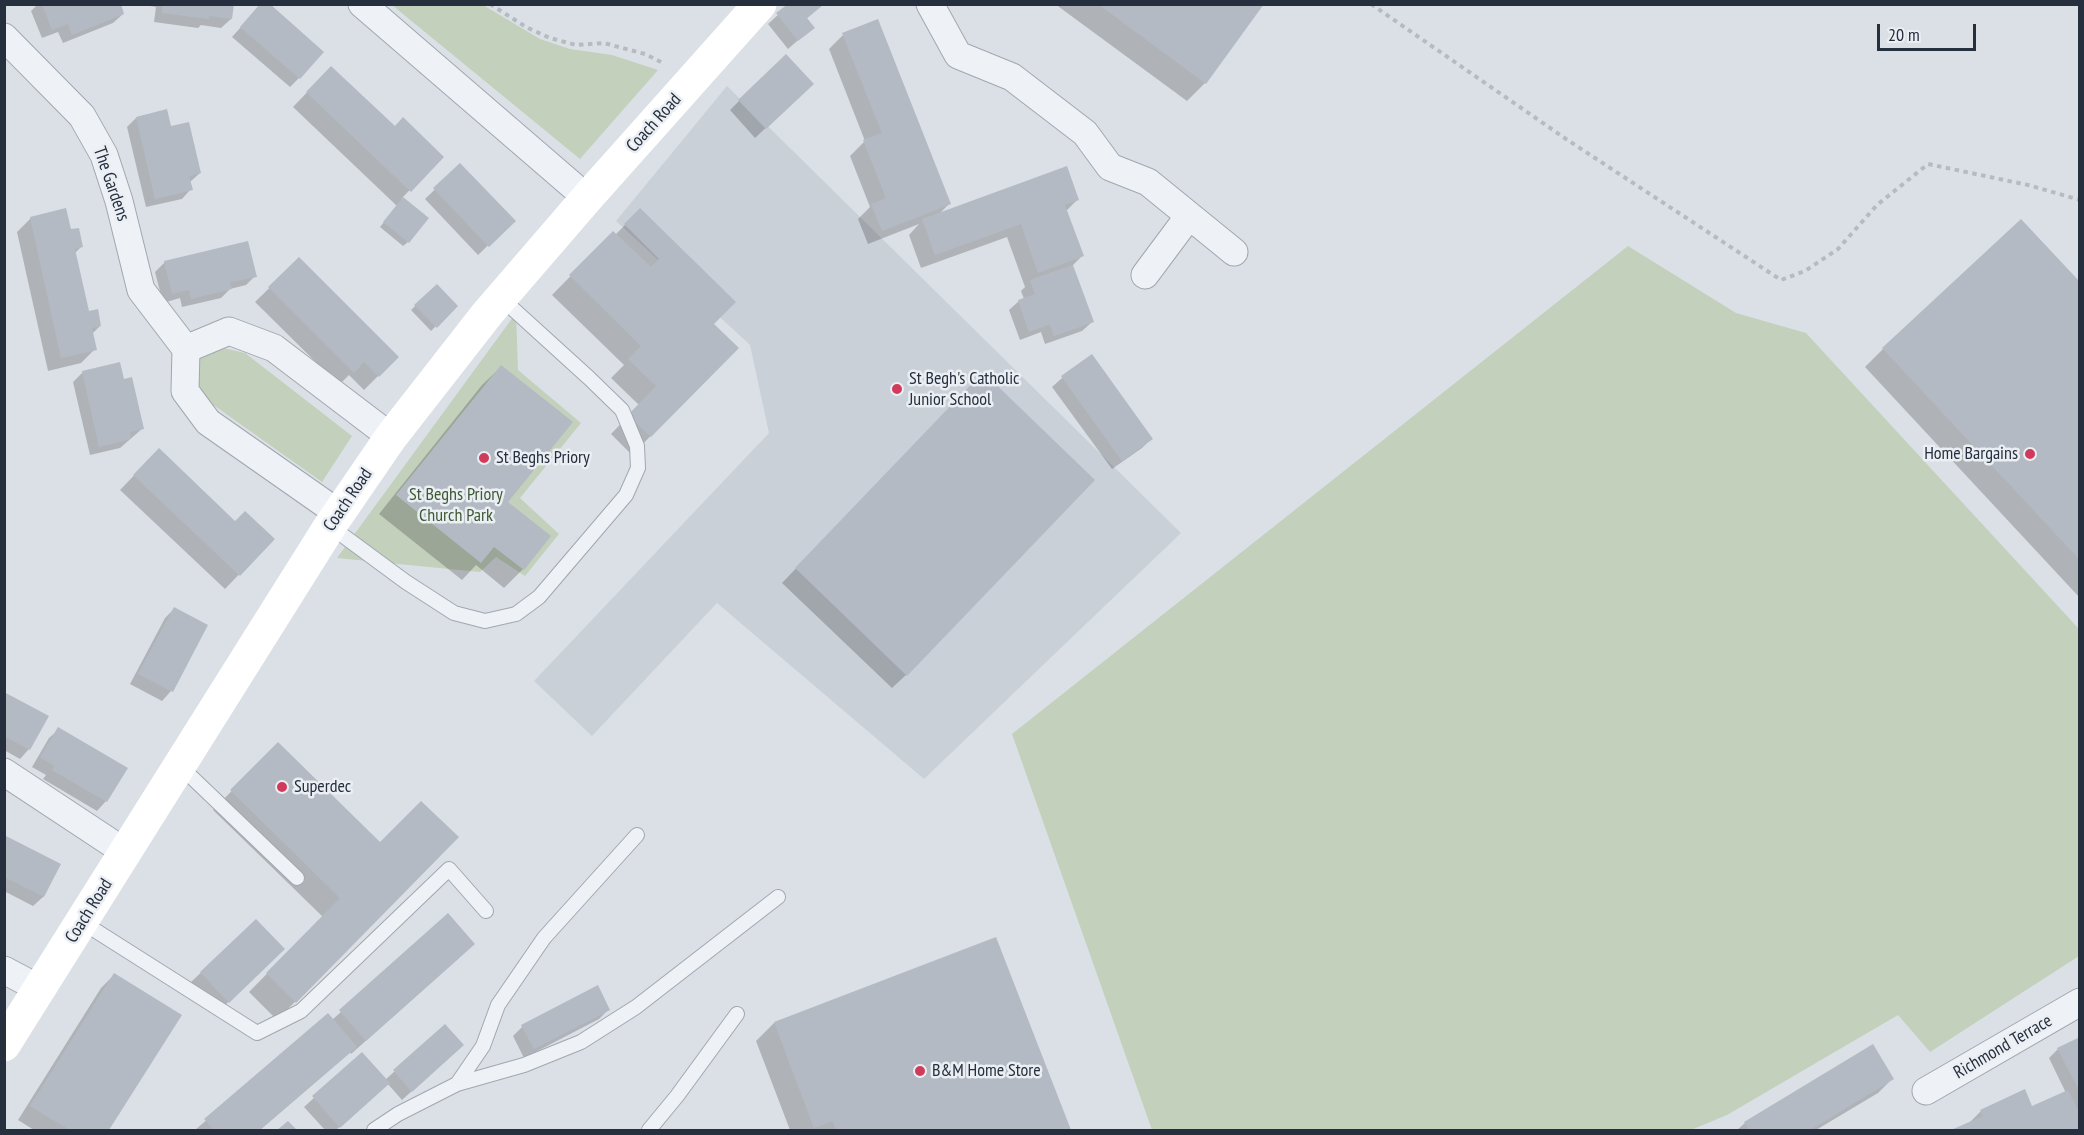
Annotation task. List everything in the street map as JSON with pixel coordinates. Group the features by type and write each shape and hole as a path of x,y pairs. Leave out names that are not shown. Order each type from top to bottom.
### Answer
{"street":[{"path":"362,4 587,198"},
{"name":"Coach Road","path":"4,1045 334,520 391,437 501,298 760,4"},
{"path":"930,4 958,55 1012,77 1085,133 1110,167 1148,182 1234,252"},
{"name":"The Gardens","path":"4,37 82,116 104,155 120,201 141,290 186,349"},
{"path":"1145,275 1189,216"},
{"path":"334,520 208,422 185,391 186,349 229,331 274,348 391,437"},
{"path":"4,772 125,852"},
{"path":"4,970 40,989"},
{"name":"Richmond Terrace","path":"1926,1091 2079,1002"}],"lane":[{"path":"334,520 406,582 454,613 485,621 516,614 539,597 626,495 638,468 637,446 622,410 501,298"},
{"path":"180,766 297,878"},
{"path":"457,1084 483,1046 498,1005 544,938 637,835"},
{"path":"82,922 257,1033 301,1011 449,869 486,910"},
{"path":"374,1131 398,1114 457,1084 524,1065 581,1042 636,1007 778,897"},
{"path":"648,1131 677,1096 737,1014"}],"path":[{"path":"490,4 526,27 550,38 576,45 604,43 645,54 663,63"},
{"path":"1371,4 1566,139 1781,280 1805,271 1838,249 1876,205 1928,164 2028,185 2079,200"}],"shaded area":[{"name":"St Begh's Catholic Junior School","path":"727,86 1181,533 924,779 717,603 592,736 534,681 769,433 750,345 616,221"}],"green space":[{"path":"392,5 483,5 540,39 570,49 612,55 658,70 580,159"},
{"path":"1628,246 1736,313 1806,333 2079,629 2079,956 1930,1052 1898,1015 1727,1115 1691,1130 1152,1130 1012,734"},
{"name":"St Beghs Priory Church Park","path":"516,313 518,370 581,423 520,498 559,534 525,576 496,557 480,572 337,558"},
{"path":"219,347 245,353 352,436 322,482 205,399 194,374 198,355"}],"building":[{"path":"42,4 121,4 124,14 72,35 68,24 52,30"},
{"path":"163,4 234,4 232,19 209,16 209,19 162,13"},
{"path":"260,4 270,4 324,52 300,79 240,27"},
{"path":"788,4 824,4 807,18 815,28 798,41 776,13"},
{"path":"1098,4 1264,4 1206,84"},
{"path":"878,19 951,204 882,231 871,204 886,198 863,140 882,133 842,33"},
{"path":"786,54 814,84 766,129 738,100"},
{"path":"331,66 395,126 403,117 444,157 411,192 306,92"},
{"path":"167,109 171,126 189,122 201,173 189,176 193,190 155,199 136,117"},
{"path":"460,163 516,221 489,247 433,188"},
{"path":"1067,166 1079,200 1065,205 1084,256 1038,273 1021,224 935,255 922,219"},
{"path":"403,197 429,218 409,243 383,222"},
{"path":"66,208 71,229 79,228 83,247 75,249 89,311 98,309 101,326 92,328 97,350 61,358 30,217"},
{"path":"640,208 736,302 714,324 739,348 651,437 628,415 656,386 628,359 641,346 569,275 613,231 651,267 659,259 624,224"},
{"name":"Home Bargains","path":"2021,219 2080,282 2080,560 1882,348"},
{"path":"248,241 257,277 230,282 232,289 191,299 189,290 172,294 164,261"},
{"path":"299,257 399,357 379,377 364,362 354,373 268,287"},
{"path":"1073,265 1094,322 1054,336 1050,324 1029,332 1018,300 1035,294 1030,280"},
{"path":"437,284 458,306 437,328 414,305"},
{"path":"1092,354 1153,439 1122,461 1061,376"},
{"path":"120,362 124,379 132,377 144,429 130,432 131,439 99,447 82,371"},
{"name":"St Beghs Priory Church Park","path":"501,365 573,422 508,502 551,536 524,570 494,547 481,563 396,495"},
{"path":"983,372 1095,480 907,676 795,568"},
{"path":"159,448 235,521 245,511 275,539 240,576 133,475"},
{"path":"174,607 208,625 173,692 138,674"},
{"path":"4,692 49,716 30,750 4,736"},
{"path":"58,727 128,768 107,802 52,770 54,766 40,757"},
{"path":"278,742 380,842 421,801 459,837 296,1003 266,973 340,898 230,790"},
{"path":"4,835 61,864 44,897 4,877"},
{"path":"448,913 475,944 366,1041 339,1010"},
{"path":"256,919 285,949 229,1003 200,972"},
{"name":"B&M Home Store","path":"996,937 1071,1130 836,1130 833,1121 814,1128 774,1022"},
{"path":"114,973 182,1015 109,1130 70,1130 30,1106"},
{"path":"598,985 610,1010 534,1049 521,1025"},
{"path":"328,1013 357,1047 260,1130 214,1130 204,1119"},
{"path":"445,1024 464,1045 412,1092 393,1070"},
{"path":"2080,1037 2080,1092 2057,1048"},
{"path":"1873,1044 1894,1079 1810,1130 1749,1130 1744,1122"},
{"path":"362,1052 390,1083 340,1128 312,1096"},
{"path":"2025,1089 2032,1106 2068,1090 2080,1115 2080,1130 1951,1130 1983,1116 1980,1110"},
{"path":"288,1121 297,1130 277,1130"}],"place":[{"name":"St Begh's Catholic Junior School","path":"897,389"},
{"name":"Home Bargains","path":"2030,454"},
{"name":"St Beghs Priory","path":"484,458"},
{"name":"Superdec","path":"282,787"},
{"name":"B&M Home Store","path":"920,1071"}]}
